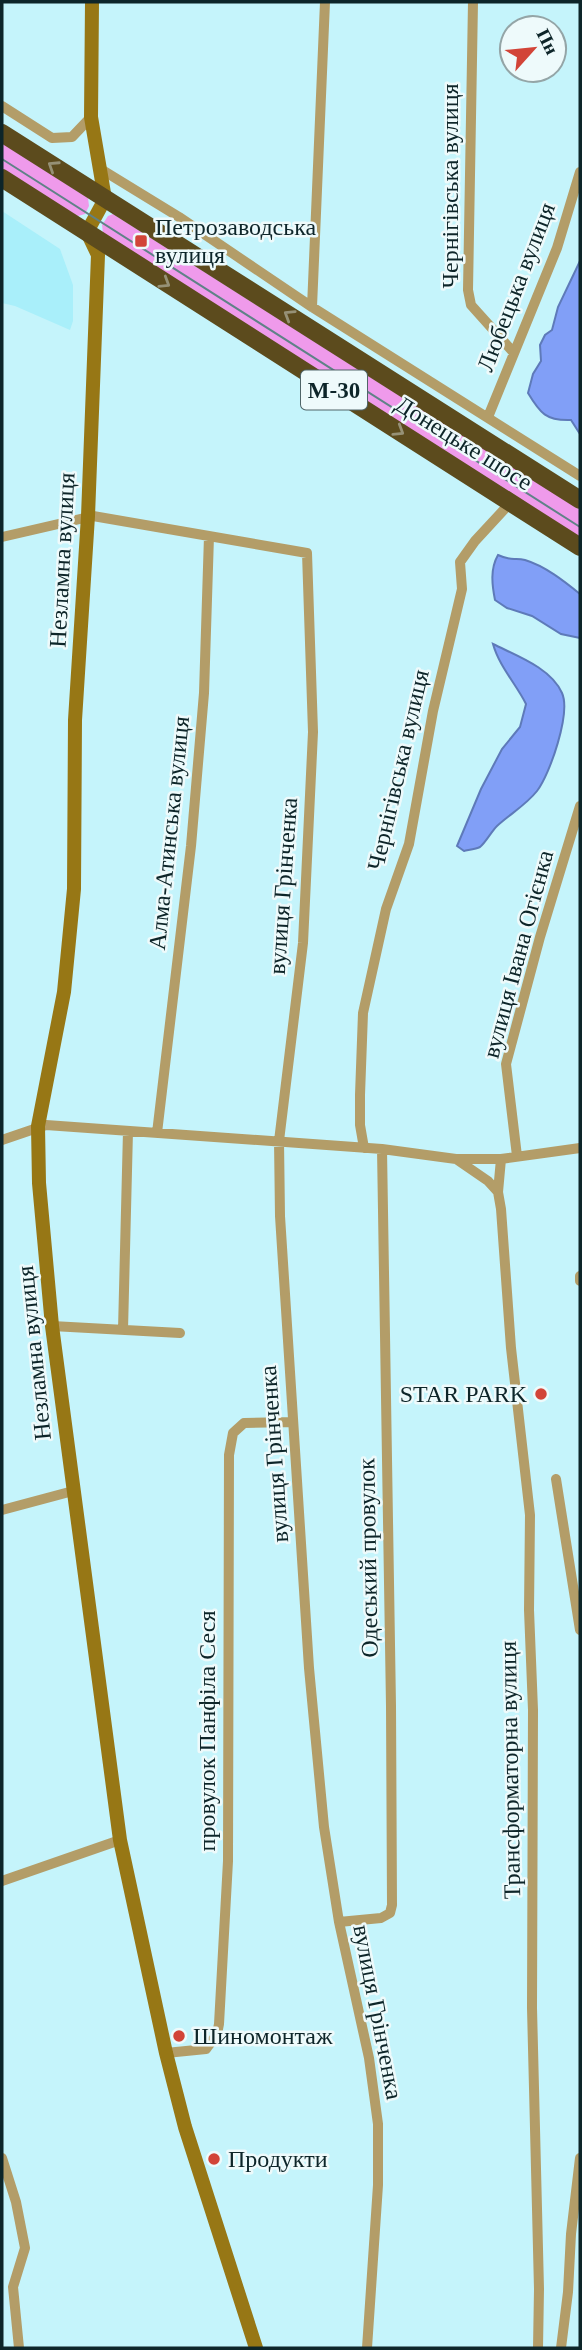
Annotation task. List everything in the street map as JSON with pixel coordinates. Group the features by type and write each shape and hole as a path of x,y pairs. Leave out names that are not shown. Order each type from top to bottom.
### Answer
{"highway":[{"name":"Донецьке шосе","path":"2,133 580,500"},
{"name":"Донецьке шосе","path":"2,178 580,547"}],"street":[{"path":"88,232 104,199 91,117 92,2"},
{"path":"312,307 326,2"},
{"name":"Чернігівська вулиця","path":"473,2 468,290 471,305 514,353"},
{"path":"2,106 52,138 72,137 91,117"},
{"name":"Донецьке шосе","path":"99,168 179,217 312,307 580,476"},
{"name":"Любецька вулиця","path":"488,417 557,248 580,172"},
{"name":"Незламна вулиця","path":"88,232 98,256 88,516 75,720 74,889 64,992 38,1126 39,1183 52,1326 120,1840 166,2053 185,2127 256,2348"},
{"path":"494,445 504,427"},
{"name":"Чернігівська вулиця","path":"364,1148 360,1125 363,1013 386,909 409,844 433,712 462,589 460,562 475,541 511,502"},
{"path":"2,537 88,516 209,536"},
{"name":"вулиця Грінченка","path":"209,536 307,554 312,758 303,943 279,1141 280,1216 312,1695 324,1827 339,1922 369,2058 378,2124 378,2185 367,2348"},
{"name":"Алма-Атинська вулиця","path":"157,1133 204,693 209,536"},
{"name":"вулиця Івана Огієнка","path":"517,1156 506,1063 540,937 580,806"},
{"path":"2,1140 46,1125 382,1149 456,1159 501,1159 580,1149"},
{"path":"123,1330 128,1131"},
{"name":"Одеський провулок","path":"339,1922 381,1918 390,1913 392,1905 382,1149"},
{"path":"456,1159 488,1181 498,1192"},
{"name":"Трансформаторна вулиця","path":"501,1159 498,1192 512,1361 530,1515 529,1610 533,1710 532,2008 538,2348"},
{"path":"52,1326 180,1333"},
{"name":"провулок Панфіла Сеся","path":"166,2053 206,2049 219,2024 228,1861 229,1455 233,1433 244,1423 293,1422"},
{"path":"556,1479 580,1630"},
{"path":"2,1510 73,1491"},
{"path":"2,1881 120,1840"},
{"path":"2,2158 16,2202 25,2248 13,2287 19,2348"},
{"path":"561,2348 580,2158"}],"shaded area":[{"path":"2,143 88,198 89,206 85,214 75,215 2,168"},
{"path":"2,211 60,249 73,285 73,321 70,330 2,303"},
{"path":"113,214 580,510 580,537 111,239 103,233 102,225 108,216"}],"water":[{"path":"580,261 580,434 571,420 555,419 545,414 528,393 533,374 541,361 540,345 545,335 552,330 558,307"},
{"path":"498,555 540,566 580,594 580,638 561,634 532,616 507,608 495,600 493,571"},
{"path":"493,644 550,676 562,693 564,714 553,758 537,791 497,826 480,847 464,851 457,846 481,789 502,749 520,727 526,704 499,660"}],"tram line":[{"path":"2,159 580,527"}],"place":[{"name":"Петрозаводська вулиця","path":"141,241"},
{"name":"STAR PARK","path":"541,1394"},
{"name":"Шиномонтаж","path":"179,2036"},
{"name":"Продукти","path":"214,2159"}]}
